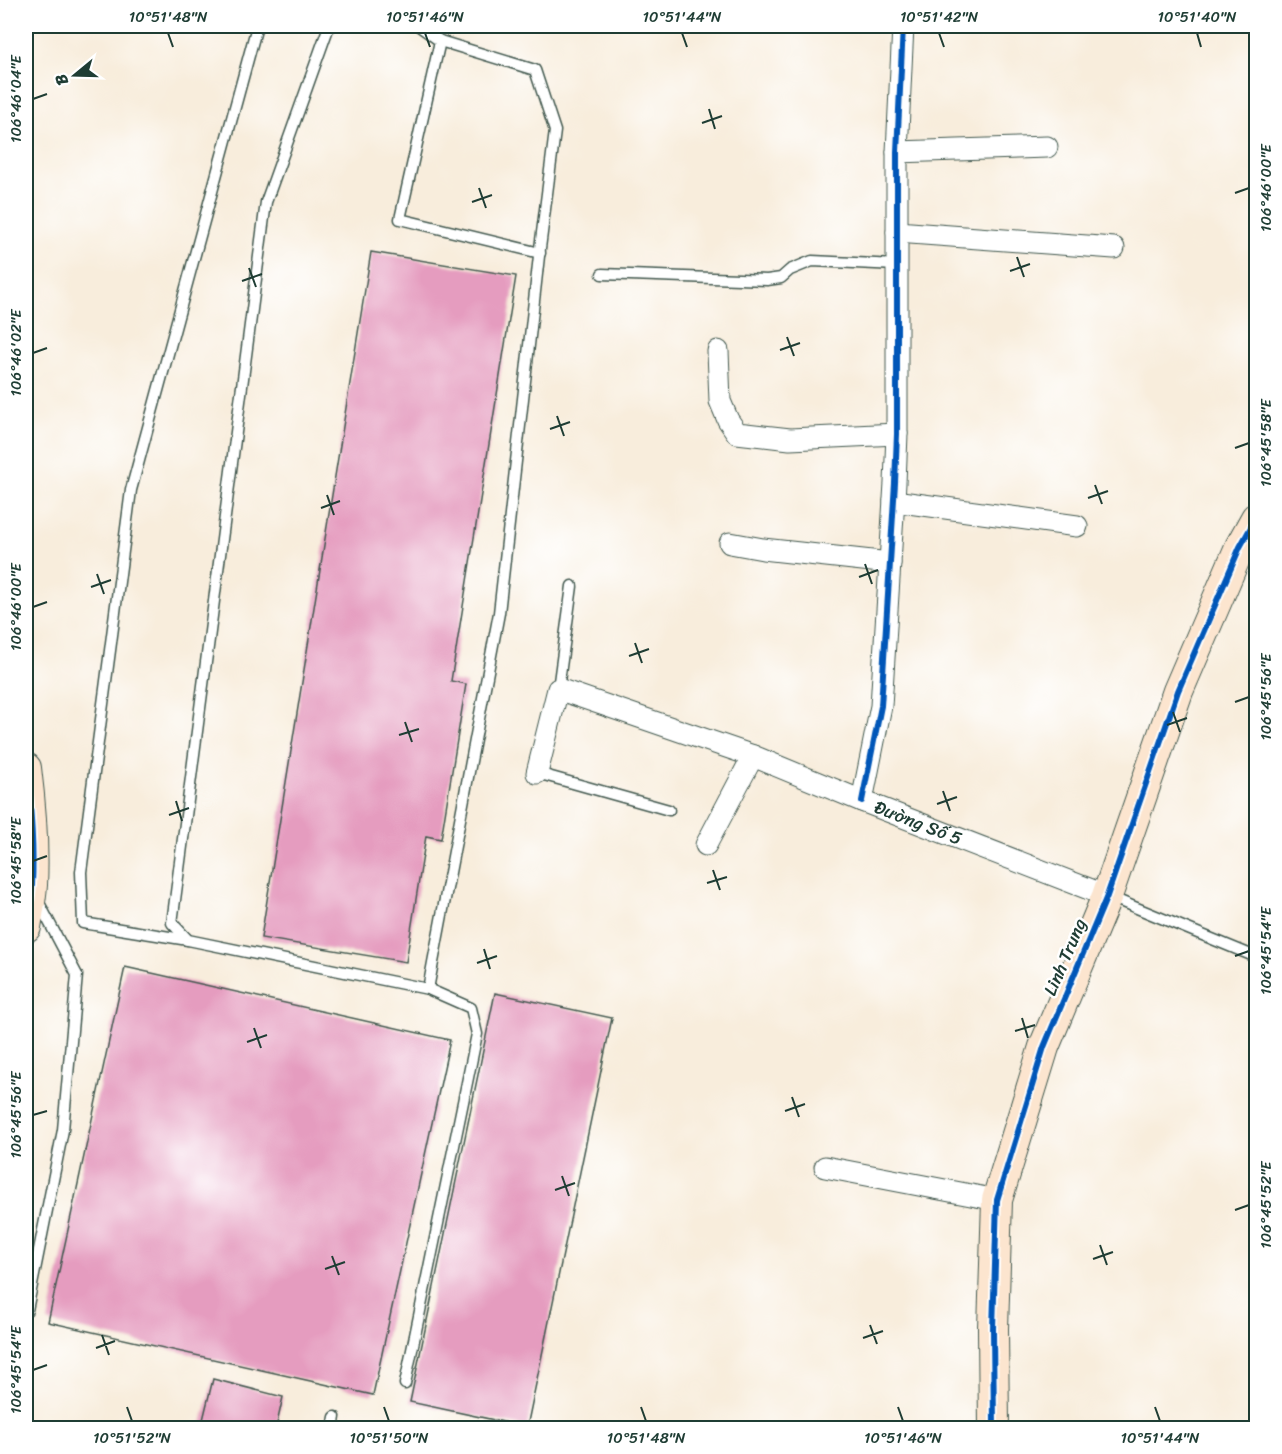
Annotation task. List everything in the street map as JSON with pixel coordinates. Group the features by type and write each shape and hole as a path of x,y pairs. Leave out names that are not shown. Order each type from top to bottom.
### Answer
{"street":[{"path":"862,801 880,706 894,501 897,434 897,152 903,26"},
{"path":"897,152 1047,147"},
{"path":"897,232 1114,248"},
{"path":"718,351 720,401 728,420 737,433 790,439 897,434"},
{"path":"894,501 1077,526"},
{"name":"Linh Trung","path":"994,1428 993,1329 997,1200 1044,1047 1107,896 1178,692 1240,547 1257,518"},
{"path":"730,543 763,549 890,563"},
{"path":"537,773 558,689"},
{"name":"Đường Số 5","path":"558,689 753,756 1107,896"},
{"path":"706,845 753,756"},
{"path":"26,768 33,837 32,888 26,927"},
{"path":"825,1167 997,1200"}],"lane":[{"path":"257,26 131,490 81,872 83,923 188,940 428,989 471,1008 477,1034 405,1384"},
{"path":"188,940 172,923 266,202 329,26"},
{"path":"419,26 440,41 535,70 555,131 499,613 428,989"},
{"path":"440,41 400,219 540,253"},
{"path":"602,274 766,280 781,278 790,270 812,261 897,265"},
{"path":"558,689 573,586"},
{"path":"537,773 669,810"},
{"path":"27,1310 63,1130 77,975 32,888"},
{"name":"Đường Số 5","path":"1107,896 1257,957"},
{"path":"333,1428 335,1417"}],"building":[{"path":"371,252 516,276 451,681 466,684 441,839 426,836 406,962 261,938"},
{"path":"125,967 450,1040 373,1395 48,1322"},
{"path":"495,993 612,1018 527,1427 410,1402"},
{"path":"213,1379 283,1397 276,1428 201,1428"}],"cycle path":[{"path":"862,801 881,706 895,483 897,152 903,26"},
{"path":"994,1428 993,1329 997,1200 1044,1047 1107,896 1178,691 1240,547 1256,518"},
{"path":"26,768 33,856 32,890 26,927"}]}
